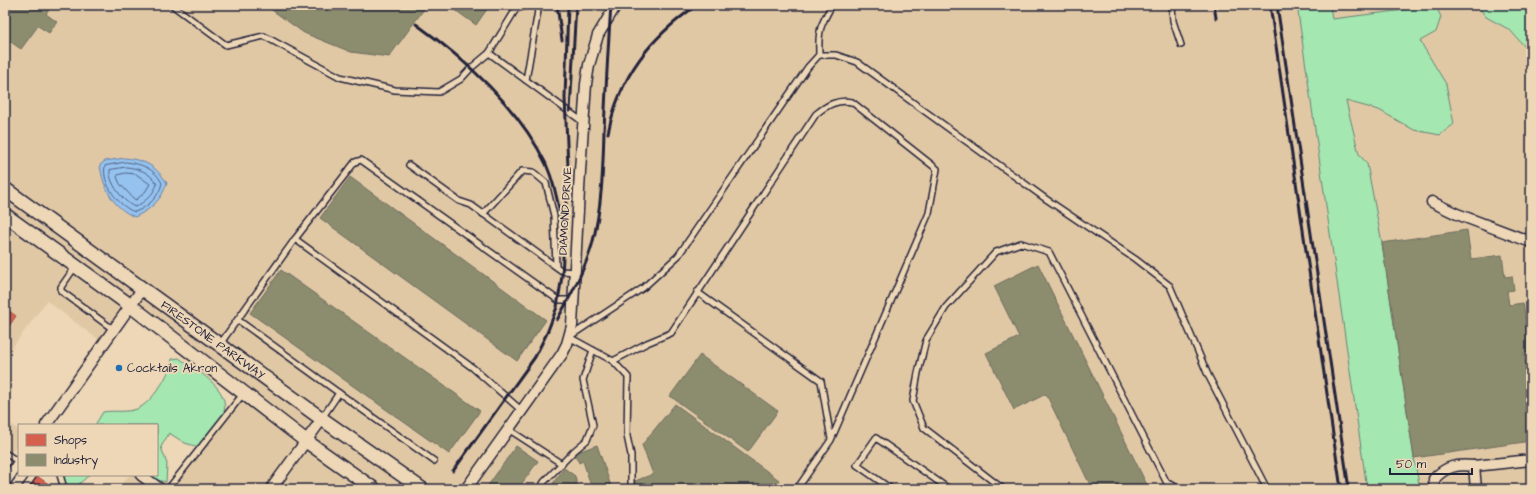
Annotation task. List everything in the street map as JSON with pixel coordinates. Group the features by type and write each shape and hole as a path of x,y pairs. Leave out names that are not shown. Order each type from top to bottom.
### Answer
{"street":[{"name":"DIAMOND DRIVE","path":"466,489 562,354 569,337 572,326 586,84 594,45 603,24 616,5"},
{"name":"FIRESTONE PARKWAY","path":"5,189 144,288 322,419 422,489"},
{"path":"1432,202 1457,214 1531,242"},
{"name":"FIRESTONE PARKWAY","path":"5,216 131,306 306,441 374,489"},
{"path":"47,424 144,288"},
{"path":"271,489 322,419"},
{"path":"1436,489 1434,479 1441,471 1453,466 1474,466 1531,460"},
{"path":"5,482 18,463"},
{"path":"1474,466 1476,489"},
{"path":"142,476 160,489"}],"lane":[{"path":"172,5 226,44 264,36 340,77 395,90 439,92 461,79 471,68 489,53 516,9 530,5"},
{"path":"526,80 539,5"},
{"path":"631,489 631,455 627,436 628,377 613,361 569,337 643,288 678,256 808,67 819,55 818,35 822,23 832,5"},
{"path":"1172,5 1173,21 1181,44"},
{"path":"489,53 583,122"},
{"path":"819,55 836,55 856,62 1046,199 1135,259 1170,286 1208,375 1267,489"},
{"path":"613,361 647,343 671,333 816,114 826,106 843,100 852,102 937,169 929,213 831,440 796,489"},
{"path":"220,344 295,239 354,162 361,160 558,300 573,300"},
{"path":"409,165 459,201 471,205 562,271 575,272"},
{"path":"483,214 522,171 533,172 546,183 554,216 556,266"},
{"path":"295,239 473,368 521,410"},
{"path":"1003,489 995,487 924,428 913,401 926,340 946,307 996,252 1021,243 1049,252 1170,489"},
{"path":"75,266 61,287 61,290 114,330"},
{"path":"697,292 821,382 831,440"},
{"path":"238,320 434,461"},
{"path":"540,489 544,482 587,440 593,425 583,380 593,350"},
{"path":"168,489 244,393"},
{"path":"322,419 339,393"},
{"path":"508,429 562,464"},
{"path":"891,489 857,465 876,438 949,489"},
{"path":"5,453 18,461"},
{"path":"24,489 33,476"},
{"path":"60,476 63,485 60,489"},
{"path":"1167,483 1182,489"}],"shaded area":[{"path":"5,5 1531,5 1531,489 168,489 244,394 131,307 104,344 47,301 5,357 5,215 71,262 5,205"},
{"path":"5,420 18,429 18,443 5,462"},
{"path":"128,476 142,476 160,489 118,489"}],"green space":[{"path":"1297,5 1330,5 1332,19 1436,6 1441,17 1436,32 1420,41 1446,84 1454,124 1440,135 1414,130 1379,110 1346,101 1359,154 1367,164 1382,243 1420,489 1367,489"},
{"path":"1477,5 1531,5 1531,54 1510,30 1486,17"},
{"path":"179,358 210,380 217,387 222,395 224,412 198,447 185,443 169,433 161,447 167,464 166,482 157,480 152,476 158,476 158,424 96,424 103,412 129,411 143,406 149,401 160,387 171,365 172,359"},
{"path":"65,476 88,476 78,485 68,486 63,480"}],"water":[{"path":"125,158 144,162 159,172 167,183 162,195 155,204 135,217 127,213 115,203 110,196 101,173 100,165 105,161"}],"building: Shops":[{"path":"5,308 16,316 5,332"},
{"path":"37,476 50,485 47,489 28,489"}],"building: Industry":[{"path":"7,5 52,5 46,14 57,22 49,33 38,26 21,49 5,38 5,7"},
{"path":"265,5 427,5 389,57 351,52 304,33"},
{"path":"448,5 490,5 476,25"},
{"path":"350,177 546,320 517,361 320,218"},
{"path":"1467,230 1471,259 1502,255 1505,277 1512,276 1514,290 1507,291 1509,305 1523,303 1526,321 1530,320 1531,352 1524,353 1531,403 1531,441 1414,458 1382,243"},
{"path":"1038,264 1149,489 1092,489 1046,394 1014,410 986,353 1019,337 994,286"},
{"path":"281,270 480,411 449,454 250,313"},
{"path":"700,355 778,411 748,452 670,396"},
{"path":"675,404 779,480 773,489 638,489 635,481 653,474 642,445"},
{"path":"597,445 612,489 592,489 583,461 579,463 575,453"},
{"path":"516,446 538,461 518,489 490,489 487,487"},
{"path":"564,468 575,476 578,489 549,489"}],"railway":[{"path":"557,5 562,40"},
{"path":"453,471 535,357 547,333 557,307 562,276 568,167 565,98 568,5"},
{"path":"570,111 576,5"},
{"path":"557,320 572,293 585,264 592,245 598,217 602,174 611,5"},
{"path":"608,133 613,112 620,93 639,60 665,31 697,5"},
{"path":"1214,5 1216,18"},
{"path":"1270,5 1341,489"},
{"path":"1277,5 1349,489"},
{"path":"416,24 472,69 490,86 522,124 535,144 549,171 559,206 561,220"}],"place":[{"name":"Cocktails Akron","path":"119,368"}]}
